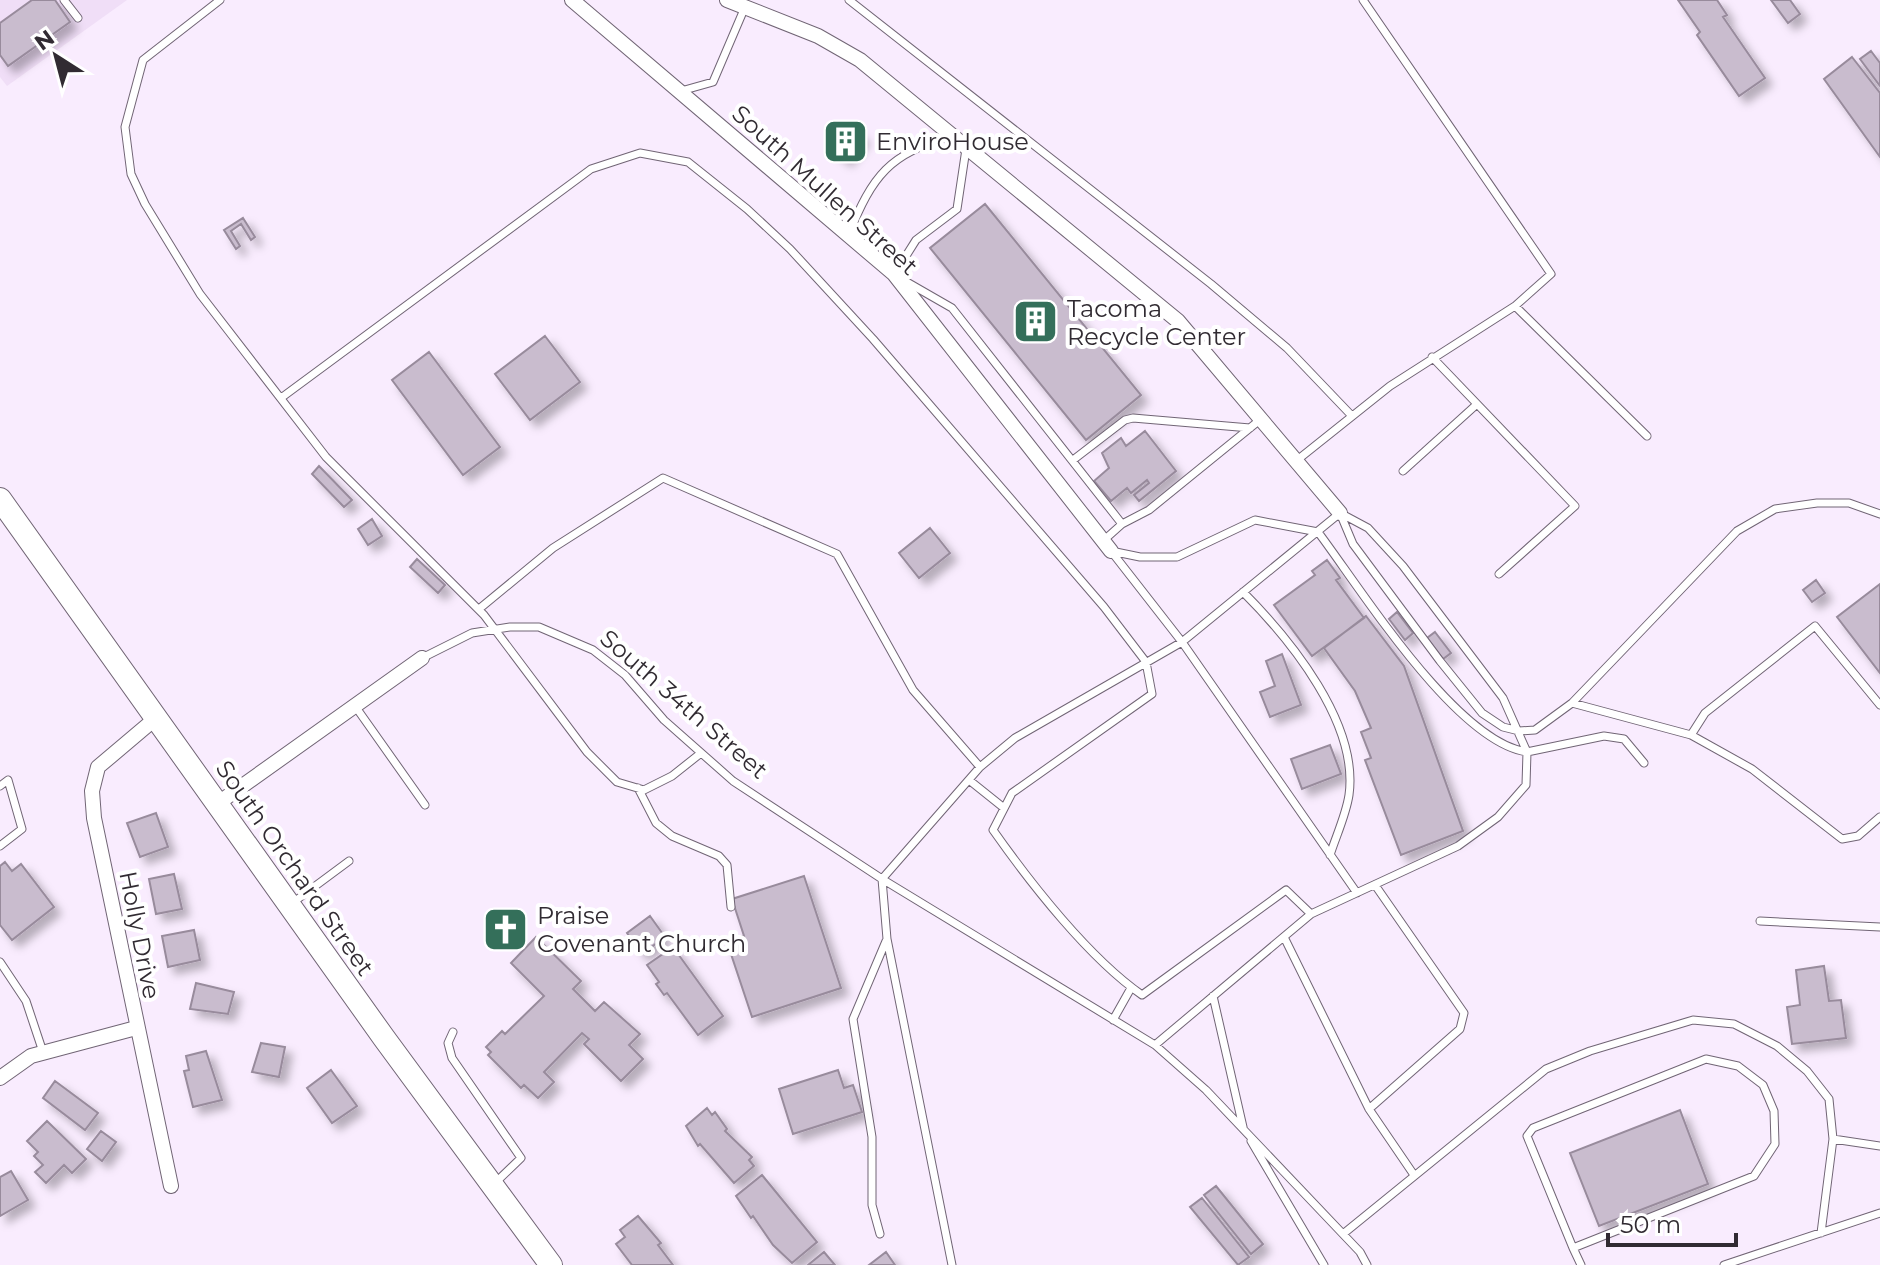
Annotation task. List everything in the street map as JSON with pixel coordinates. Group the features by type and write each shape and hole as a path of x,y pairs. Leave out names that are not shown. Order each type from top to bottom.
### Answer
{"main road":[{"name":"South Orchard Street","path":"0,499 289,906 551,1265"}],"street":[{"name":"South Mullen Street","path":"572,0 894,274 1107,546"},
{"path":"727,0 818,36 860,60 1178,321 1256,423 1296,461 1340,513"},
{"name":"South 34th Street","path":"217,804 422,658"},
{"name":"Holly Drive","path":"156,718 103,760 94,777 92,791 94,818 171,1186"},
{"path":"0,1078 15,1065 43,1052 136,1028"}],"lane":[{"path":"64,0 78,18"},
{"path":"220,0 143,60 125,127 131,174 200,294 326,457 479,609 492,628 513,649 587,752 617,782 644,790 672,776 701,753"},
{"path":"849,0 1211,284 1287,348 1352,416"},
{"path":"1296,461 1432,357 1515,306 1551,274 1363,0"},
{"path":"679,92 703,82 713,82 745,7"},
{"path":"849,234 865,197 887,166 921,145 951,136"},
{"path":"966,149 957,209 916,240 894,274 952,308 1122,524"},
{"path":"281,398 591,169 640,153 688,162 747,209 801,260 1104,607 1146,662 1152,694 1012,793 993,830 1011,856 1118,979 1142,995 1286,890 1311,914"},
{"path":"1515,306 1647,436"},
{"path":"1432,357 1575,506 1499,574"},
{"path":"1403,471 1476,405"},
{"path":"1073,460 1125,420 1133,418 1256,423"},
{"path":"1107,546 1122,524 1149,510 1256,423"},
{"path":"479,609 553,548 663,478 837,554 913,690 980,767"},
{"path":"1340,513 1353,544 1448,672 1482,713 1503,727 1519,731 1535,730 1572,703 1737,531 1775,509 1817,503 1849,503 1880,514"},
{"path":"952,1265 887,939 882,879 980,767 1015,738 1182,642 1340,513"},
{"path":"1155,1045 1311,914 1458,846 1498,817 1526,785 1527,752 1503,698 1403,566 1368,528 1340,513"},
{"path":"1107,546 1140,557 1177,557 1255,520 1318,532 1422,669 1460,712 1502,745 1527,752 1604,736 1624,739 1644,763"},
{"path":"1107,546 1182,642 1357,893"},
{"path":"1243,592 1289,644 1327,702 1346,742 1349,795 1330,855"},
{"path":"1691,735 1705,713 1815,626 1880,705"},
{"name":"South 34th Street","path":"422,658 454,640 492,628 539,627 593,650 625,675 664,720 733,781 882,879 1155,1045 1243,1128"},
{"path":"1572,703 1691,735 1752,769 1842,839 1858,836 1880,817"},
{"path":"355,706 425,805"},
{"path":"0,786 8,780 22,829 0,846"},
{"path":"969,780 1004,808"},
{"path":"638,788 656,823 672,836 719,856 727,865 731,907"},
{"path":"289,906 349,861"},
{"path":"1369,1109 1460,1029 1464,1013 1375,885"},
{"path":"1760,921 1880,927"},
{"path":"1284,937 1369,1109 1414,1175"},
{"path":"880,1234 872,1205 872,1137 853,1019 887,939"},
{"path":"0,962 26,1001 43,1052"},
{"path":"1113,1020 1131,988"},
{"path":"1213,996 1243,1128 1324,1265"},
{"path":"1343,1234 1546,1069 1590,1051 1693,1020 1734,1024 1777,1046 1807,1071 1829,1099 1833,1139 1821,1233"},
{"path":"453,1032 448,1043 452,1058 521,1158 492,1186"},
{"path":"1573,1248 1754,1176 1775,1144 1774,1111 1763,1085 1738,1066 1706,1059 1533,1128 1527,1136 1573,1248 1581,1265"},
{"path":"1243,1128 1343,1234 1367,1265"},
{"path":"1833,1139 1880,1146"},
{"path":"1724,1265 1880,1213"}],"shaded area":[{"path":"0,0 127,0 7,86 0,77"}],"building":[{"path":"32,0 55,0 70,22 8,66 0,55 0,23"},
{"path":"1678,0 1717,0 1727,15 1723,17 1765,78 1739,96 1697,35 1700,32"},
{"path":"1771,0 1790,0 1800,14 1788,23"},
{"path":"1871,51 1880,63 1880,86 1860,59"},
{"path":"1852,57 1880,93 1880,157 1824,79"},
{"name":"EnviroHouse","path":"845,123 862,137 845,159 827,145 837,125 841,128"},
{"name":"Tacoma Recycle Center","path":"985,204 1141,395 1086,440 930,248"},
{"path":"243,218 255,237 251,240 241,224 231,231 240,246 236,249 224,230"},
{"path":"545,336 580,382 530,420 495,374"},
{"path":"429,352 500,447 463,475 392,380"},
{"path":"1145,431 1176,471 1139,501 1134,495 1149,483 1147,480 1131,493 1127,488 1111,501 1094,481 1109,468 1102,453 1121,438 1126,446"},
{"path":"319,466 352,500 344,507 312,474"},
{"path":"372,519 382,536 368,545 358,529"},
{"path":"930,528 950,553 919,578 899,553"},
{"path":"417,559 445,585 438,593 410,567"},
{"path":"1327,560 1340,578 1336,580 1364,618 1312,656 1274,605 1315,575 1312,571"},
{"path":"1816,580 1825,593 1812,602 1803,590"},
{"path":"1880,584 1880,673 1837,617"},
{"path":"1397,612 1413,633 1405,640 1389,619"},
{"path":"1366,616 1404,666 1463,831 1401,855 1365,760 1371,758 1361,732 1371,728 1355,691 1324,648"},
{"path":"1435,632 1451,653 1443,659 1427,638"},
{"path":"1282,654 1301,705 1270,717 1260,692 1275,686 1266,661"},
{"path":"1330,745 1341,774 1302,789 1291,759"},
{"path":"156,813 168,847 140,857 127,823"},
{"path":"5,862 12,871 21,864 54,907 12,940 0,925 0,866"},
{"path":"174,874 182,909 156,914 149,879"},
{"path":"804,876 841,988 752,1017 727,942 744,936 732,899"},
{"path":"650,916 665,937 642,954 627,933"},
{"path":"194,930 200,960 168,967 162,936"},
{"path":"536,937 581,981 573,989 595,1011 604,1002 640,1034 629,1045 643,1059 621,1081 584,1044 589,1039 582,1033 544,1072 554,1082 538,1098 524,1085 521,1088 488,1055 491,1052 486,1047 502,1031 505,1034 544,996 511,963"},
{"path":"673,947 723,1016 698,1035 667,993 664,995 647,965"},
{"path":"1824,966 1829,1001 1841,1000 1846,1038 1792,1044 1787,1007 1800,1005 1796,970"},
{"path":"196,983 234,992 228,1014 190,1009"},
{"path":"261,1043 285,1047 279,1077 252,1072"},
{"path":"206,1051 222,1100 193,1107 184,1071 189,1070 186,1056"},
{"path":"331,1070 357,1106 332,1123 307,1088"},
{"path":"838,1070 844,1088 853,1085 862,1112 793,1134 779,1089"},
{"path":"55,1081 98,1113 85,1130 43,1098"},
{"path":"707,1108 712,1115 715,1112 727,1129 725,1131 752,1157 749,1160 754,1166 734,1183 700,1144 698,1146 686,1126"},
{"path":"1680,1110 1708,1184 1599,1226 1570,1153"},
{"path":"47,1121 86,1159 72,1173 64,1165 46,1183 35,1172 43,1165 34,1156 38,1152 27,1141"},
{"path":"101,1131 116,1142 102,1161 87,1149"},
{"path":"11,1171 28,1200 0,1216 0,1177"},
{"path":"762,1175 817,1242 792,1263 773,1245 736,1196"},
{"path":"1216,1186 1263,1244 1251,1254 1204,1195"},
{"path":"1202,1198 1249,1257 1238,1265 1190,1207"},
{"path":"638,1216 661,1243 658,1245 673,1265 632,1265 616,1244 625,1237 620,1230"},
{"path":"824,1252 835,1265 808,1265"},
{"path":"886,1252 895,1265 869,1265"}],"place":[{"name":"EnviroHouse","path":"845,141"},
{"name":"Tacoma Recycle Center","path":"1036,322"},
{"name":"Praise Covenant Church","path":"506,929"}]}
